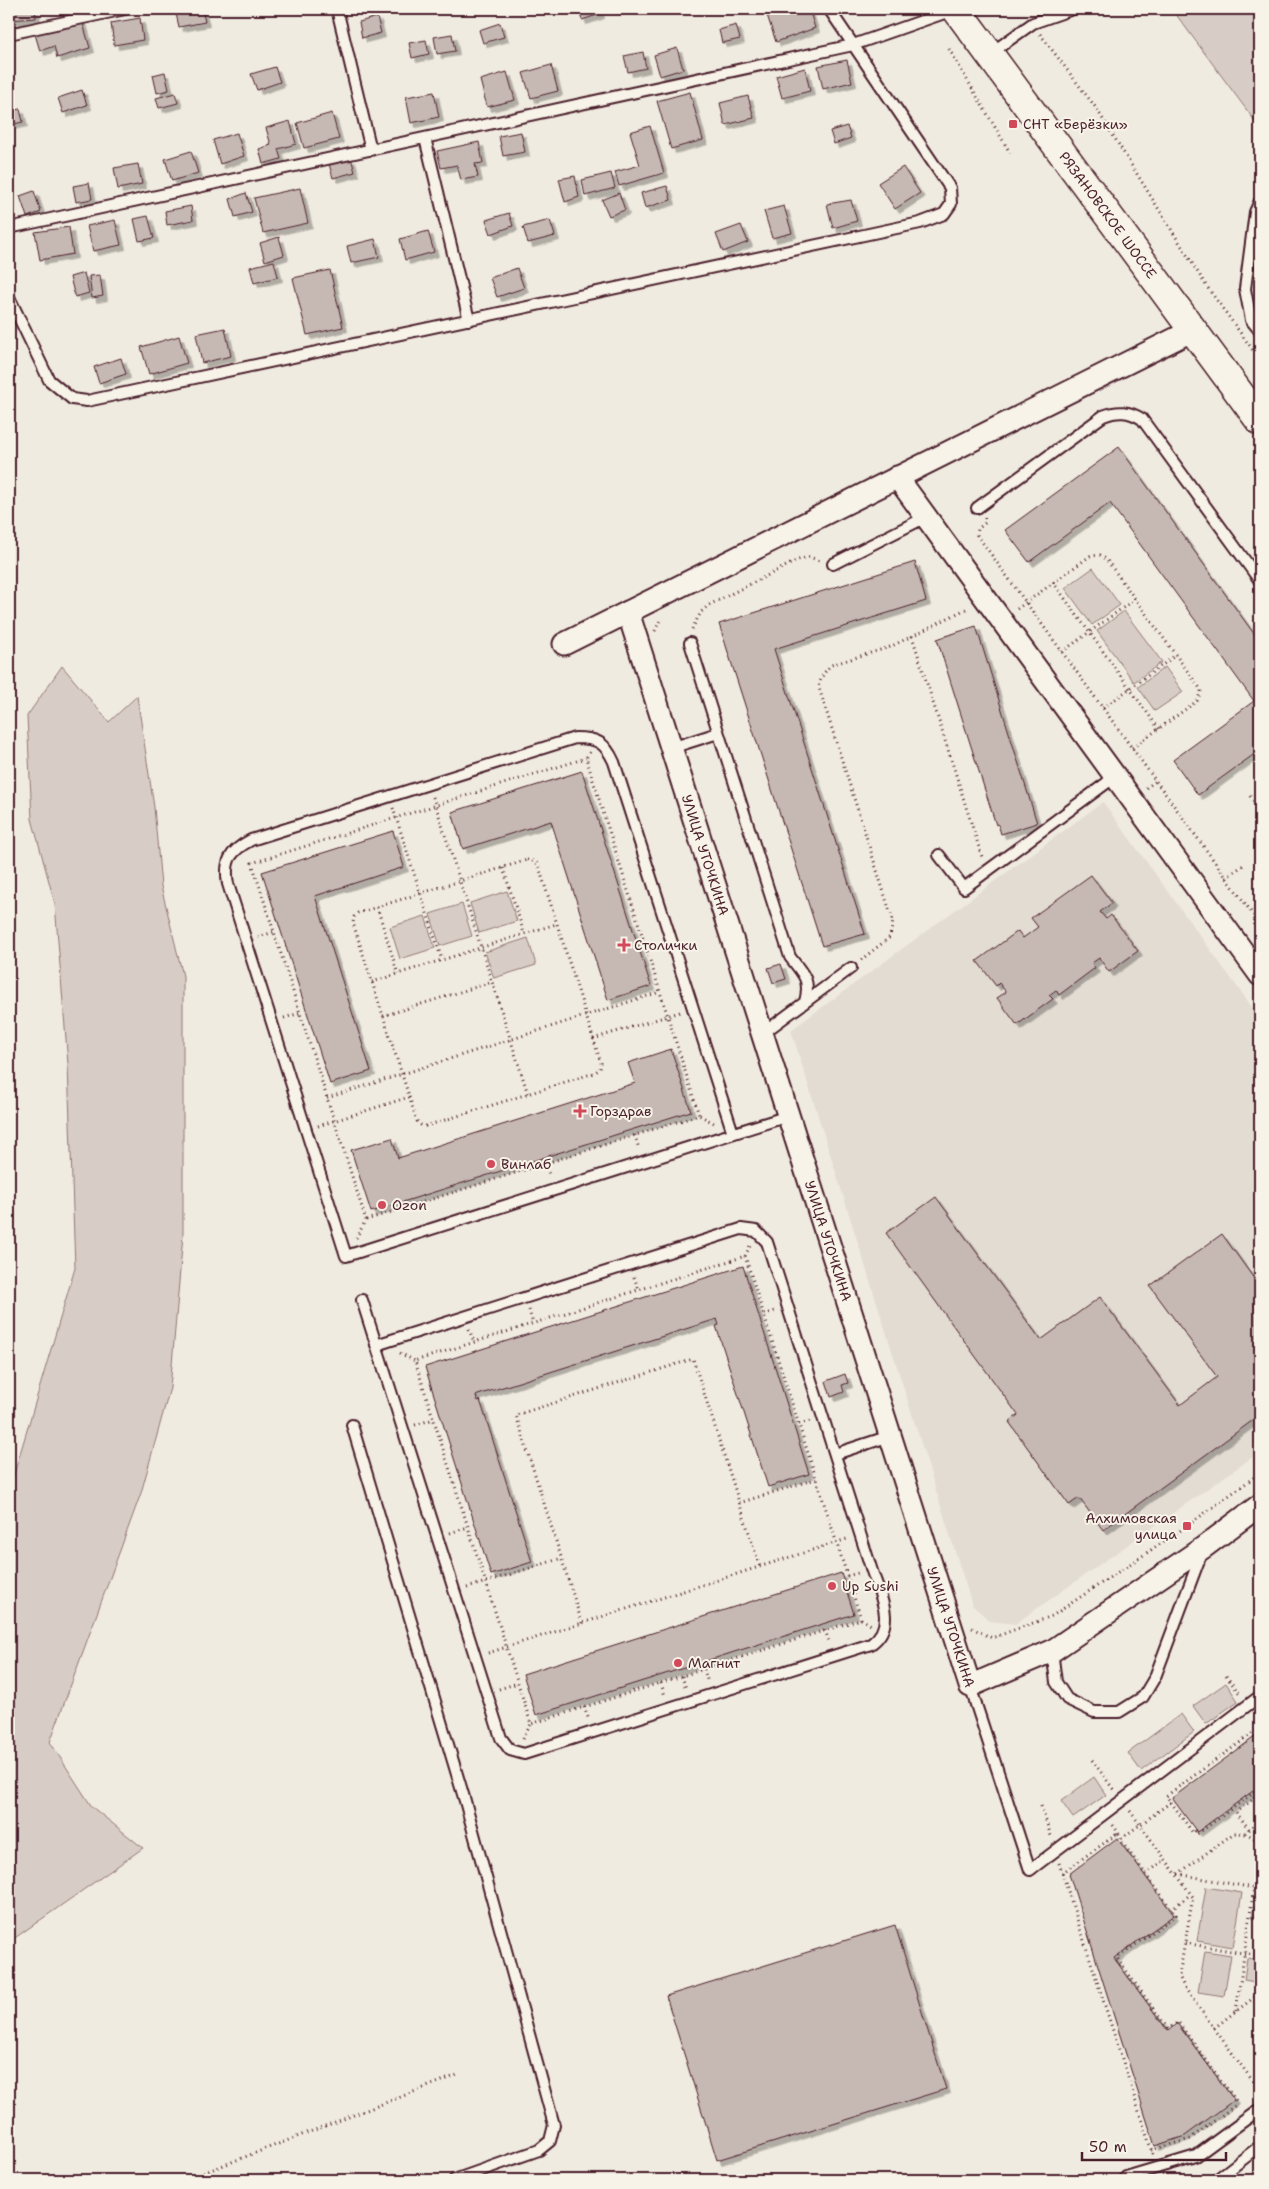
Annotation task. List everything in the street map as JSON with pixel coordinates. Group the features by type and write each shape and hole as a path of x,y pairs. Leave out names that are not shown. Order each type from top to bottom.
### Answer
{"main road":[{"name":"РЯЗАНОВСКОЕ ШОССЕ","path":"956,9 1260,421"}],"street":[{"path":"564,644 1193,330"},
{"path":"897,477 1260,975"},
{"name":"УЛИЦА УТОЧКИНА","path":"628,612 970,1686"},
{"path":"970,1686 1052,1651 1204,1547 1260,1505"}],"lane":[{"path":"9,34 125,9"},
{"path":"337,9 371,150"},
{"path":"9,296 49,380 72,399 86,402 920,223 944,214 952,204 950,188 828,9"},
{"path":"9,228 853,45 956,9"},
{"path":"990,53 1033,23 1073,9"},
{"path":"425,138 468,320"},
{"path":"1260,201 1254,212 1245,289 1251,320 1260,331"},
{"path":"977,508 1104,416 1110,413 1126,412 1142,419 1260,581"},
{"path":"833,564 926,517"},
{"path":"690,643 790,956 806,978 809,988 805,1002"},
{"path":"671,748 718,732"},
{"path":"733,1133 614,762 608,749 598,741 590,738 575,738 251,840 238,846 228,862 226,871 228,884 346,1256 788,1116"},
{"path":"939,855 964,888 1116,776"},
{"path":"762,1034 850,968"},
{"path":"362,1300 376,1345 455,1592 475,1657 505,1745 510,1750 524,1754 550,1746 871,1644 883,1632 886,1616 767,1242 761,1234 751,1229 741,1229 376,1345"},
{"path":"352,1425 465,1801 554,2125 550,2141 539,2150 454,2180"},
{"path":"835,1454 890,1436"},
{"path":"1052,1651 1056,1682 1067,1698 1094,1712 1119,1712 1143,1697 1155,1677 1204,1547"},
{"name":"УЛИЦА УТОЧКИНА","path":"970,1686 1030,1870 1055,1851"},
{"path":"1055,1851 1260,1696"},
{"path":"1126,2177 1196,2156 1260,2109"},
{"path":"1216,2180 1260,2146"}],"path":[{"path":"1037,29 1091,102 1204,284 1260,360"},
{"path":"949,49 1012,156"},
{"path":"977,531 977,535 1260,924"},
{"path":"1013,611 1090,556 1100,555 1106,559 1199,687 1200,696 1196,701 1132,748"},
{"path":"690,643 694,622 709,605 798,560 809,557 833,564"},
{"path":"1053,582 1159,729"},
{"path":"850,968 886,942 893,932 893,921 819,688 820,682 831,665 890,647 986,599"},
{"path":"1062,652 1136,599"},
{"path":"654,632 663,615"},
{"path":"912,636 987,872"},
{"path":"1103,708 1176,655"},
{"path":"366,1220 252,863 586,758 598,741"},
{"path":"586,758 699,1115 733,1133"},
{"path":"429,784 528,1094"},
{"path":"390,796 442,960"},
{"path":"1250,796 1260,810"},
{"path":"527,860 535,862 601,1063 598,1071 426,1126 420,1125 417,1121 353,919 355,915 377,907 460,881 527,860"},
{"path":"1226,878 1246,863"},
{"path":"503,868 524,934"},
{"path":"377,907 398,974"},
{"path":"372,982 556,924"},
{"path":"383,1016 492,982"},
{"path":"327,1098 660,992"},
{"path":"593,1039 668,1016"},
{"path":"306,1130 409,1097"},
{"path":"346,1256 366,1220 699,1115"},
{"path":"745,1256 836,1543 861,1619 530,1724 415,1361 745,1256"},
{"path":"582,1623 516,1415 693,1359 760,1567"},
{"path":"992,1638 1052,1616 1187,1526 1260,1473"},
{"path":"739,1503 816,1479"},
{"path":"475,1657 860,1535"},
{"path":"455,1592 562,1558"},
{"path":"1260,1728 1166,1796 1193,1833 1195,1831 1198,1834 1252,1794 1260,1806"},
{"path":"1092,1760 1178,1874 1193,1897 1179,1976 1184,1987 1260,2091"},
{"path":"1249,1829 1236,1812 1255,1798"},
{"path":"1118,1833 1122,1838 1171,1802"},
{"path":"1041,1806 1157,2168"},
{"path":"1105,1814 1176,1915 1117,1958 1168,2029 1178,2022 1247,2118"},
{"path":"1245,1833 1260,1821"},
{"path":"1062,1873 1118,1833"},
{"path":"1178,1874 1234,1834 1245,1833 1255,1837 1260,1845 1236,2011"},
{"path":"1146,1874 1166,1860"},
{"path":"1178,1874 1254,1888"},
{"path":"1171,1909 1191,1894"},
{"path":"1185,1943 1260,1956"},
{"path":"1214,2028 1260,1993"},
{"path":"185,2180 460,2074"},
{"path":"1254,2082 1260,2078"},
{"path":"1151,2150 1190,2139 1236,2104"},
{"path":"9,2179 24,2180"}],"shaded area":[{"path":"1172,9 1260,9 1260,128"},
{"path":"1093,568 1120,605 1092,625 1065,588"},
{"path":"1124,611 1162,662 1134,682 1097,631"},
{"path":"62,666 109,722 137,696 154,807 161,886 183,976 183,1235 170,1388 141,1493 50,1742 92,1807 143,1848 9,1942 9,1491 75,1268 68,1064 55,904 32,819 27,716"},
{"path":"1165,667 1183,692 1155,711 1138,687"},
{"path":"1103,802 1260,1018 1260,1452 1015,1624 990,1621 972,1605 791,1030"},
{"path":"507,891 517,921 479,933 470,903"},
{"path":"462,904 472,936 440,946 430,914"},
{"path":"425,916 435,948 400,959 390,927"},
{"path":"528,938 536,965 494,978 485,952"},
{"path":"1226,1683 1238,1701 1206,1724 1193,1706"},
{"path":"1181,1714 1194,1732 1141,1771 1128,1753"},
{"path":"1094,1777 1106,1795 1073,1818 1061,1801"},
{"path":"1206,1887 1242,1893 1233,1947 1197,1941"},
{"path":"1256,1893 1260,1894 1260,1919 1252,1918"},
{"path":"1205,1951 1231,1955 1224,1996 1198,1992"},
{"path":"1247,1958 1260,1960 1260,1983 1244,1980"}],"building":[{"path":"9,9 35,9 36,18 9,20"},
{"path":"175,9 202,9 205,22 179,27"},
{"path":"578,9 599,9 600,14 582,20"},
{"path":"776,9 796,9 798,13 809,9 815,28 776,42 766,12"},
{"path":"377,17 381,33 362,38 359,22"},
{"path":"140,18 143,40 114,45 111,23"},
{"path":"82,20 90,48 57,58 54,46 40,51 35,34"},
{"path":"500,23 504,37 483,43 479,30"},
{"path":"736,25 740,39 722,43 719,30"},
{"path":"452,34 455,51 437,54 434,37"},
{"path":"426,40 429,54 412,58 409,43"},
{"path":"677,48 683,69 660,76 654,55"},
{"path":"643,52 646,68 628,72 624,56"},
{"path":"847,60 852,82 823,89 818,66"},
{"path":"551,65 558,91 531,98 523,73"},
{"path":"275,67 280,82 257,90 251,74"},
{"path":"805,68 810,91 782,98 776,76"},
{"path":"165,72 169,90 157,93 153,75"},
{"path":"507,72 515,100 487,107 480,80"},
{"path":"82,90 87,105 63,113 58,98"},
{"path":"434,92 439,117 411,123 406,97"},
{"path":"690,92 703,140 671,149 657,101"},
{"path":"175,93 178,103 159,108 156,98"},
{"path":"748,96 754,118 725,125 720,103"},
{"path":"20,109 23,122 9,125 9,111"},
{"path":"332,113 339,139 304,148 297,123"},
{"path":"290,121 296,144 278,149 281,159 263,164 259,149 271,145 266,128"},
{"path":"650,126 664,173 619,186 615,172 640,165 630,132"},
{"path":"847,126 851,138 834,144 830,131"},
{"path":"521,132 525,152 503,156 499,136"},
{"path":"237,133 244,156 220,164 213,140"},
{"path":"479,142 483,163 475,164 478,177 461,180 457,165 441,168 437,151"},
{"path":"191,151 198,173 172,181 165,159"},
{"path":"351,158 355,172 333,178 329,164"},
{"path":"138,164 142,184 118,189 114,168"},
{"path":"903,167 920,193 895,209 878,183"},
{"path":"611,173 615,188 585,196 582,180"},
{"path":"575,176 579,197 565,202 559,179"},
{"path":"89,183 92,199 76,202 73,186"},
{"path":"667,186 671,200 645,208 641,193"},
{"path":"300,188 308,223 263,233 254,198"},
{"path":"34,191 41,212 27,217 20,196"},
{"path":"246,193 252,212 235,217 230,199"},
{"path":"619,193 625,210 609,216 602,200"},
{"path":"851,200 857,221 833,228 827,204"},
{"path":"191,206 193,220 167,225 165,211"},
{"path":"784,206 792,233 772,238 764,211"},
{"path":"509,213 513,226 491,234 486,220"},
{"path":"148,216 154,238 139,241 134,219"},
{"path":"115,220 121,245 93,251 87,226"},
{"path":"550,220 555,236 528,243 523,227"},
{"path":"741,225 748,242 723,252 716,234"},
{"path":"69,227 73,254 40,260 35,232"},
{"path":"428,231 434,252 405,260 400,239"},
{"path":"279,237 284,255 265,261 260,243"},
{"path":"375,239 379,257 351,263 347,246"},
{"path":"274,261 278,277 254,283 250,267"},
{"path":"517,268 524,288 497,297 490,278"},
{"path":"330,270 343,327 307,335 293,278"},
{"path":"84,273 89,293 75,297 70,277"},
{"path":"100,275 103,296 92,298 89,276"},
{"path":"225,328 231,356 202,363 196,334"},
{"path":"179,336 187,363 149,374 141,347"},
{"path":"121,358 126,374 99,383 94,367"},
{"path":"1119,447 1260,642 1260,750 1198,795 1173,760 1254,701 1110,503 1029,562 1005,530"},
{"path":"915,562 926,601 774,649 865,934 822,946 719,624"},
{"path":"976,626 1037,823 1001,834 998,824 996,825 937,639"},
{"path":"582,771 651,986 608,1000 551,821 463,849 452,812"},
{"path":"393,831 404,867 315,896 371,1071 330,1084 262,872"},
{"path":"1091,875 1112,903 1100,912 1106,919 1111,915 1138,951 1109,972 1099,958 1092,963 1095,968 1059,995 1056,990 1049,995 1053,999 1017,1025 997,998 1006,992 999,983 996,986 977,961 1018,931 1023,938 1038,927 1031,918"},
{"path":"781,964 786,979 773,983 768,968"},
{"path":"671,1049 691,1111 371,1212 351,1150 392,1138 398,1158 635,1083 628,1063"},
{"path":"936,1197 1041,1340 1100,1297 1180,1405 1217,1377 1150,1286 1222,1234 1255,1280 1260,1276 1260,1415 1103,1530 1079,1498 1069,1505 1009,1422 1018,1415 886,1233"},
{"path":"743,1266 809,1474 768,1487 716,1326 719,1325 717,1319 476,1396 478,1401 480,1400 532,1562 491,1575 425,1367"},
{"path":"845,1374 848,1383 842,1385 844,1392 831,1397 826,1381"},
{"path":"841,1573 854,1614 536,1715 523,1674"},
{"path":"1260,1733 1260,1801 1253,1791 1197,1832 1172,1798"},
{"path":"1117,1838 1174,1915 1114,1958 1168,2031 1177,2023 1234,2100 1185,2136 1155,2146 1069,1874"},
{"path":"895,1925 946,2089 717,2160 666,1996"}],"place":[{"name":"СНТ «Берёзки»","path":"1013,124"},
{"name":"Столички","path":"624,945"},
{"name":"Горздрав","path":"580,1111"},
{"name":"Винлаб","path":"491,1164"},
{"name":"Ozon","path":"382,1205"},
{"name":"Алхимовская улица","path":"1187,1526"},
{"name":"Up Sushi","path":"832,1586"},
{"name":"Магнит","path":"678,1663"}]}
